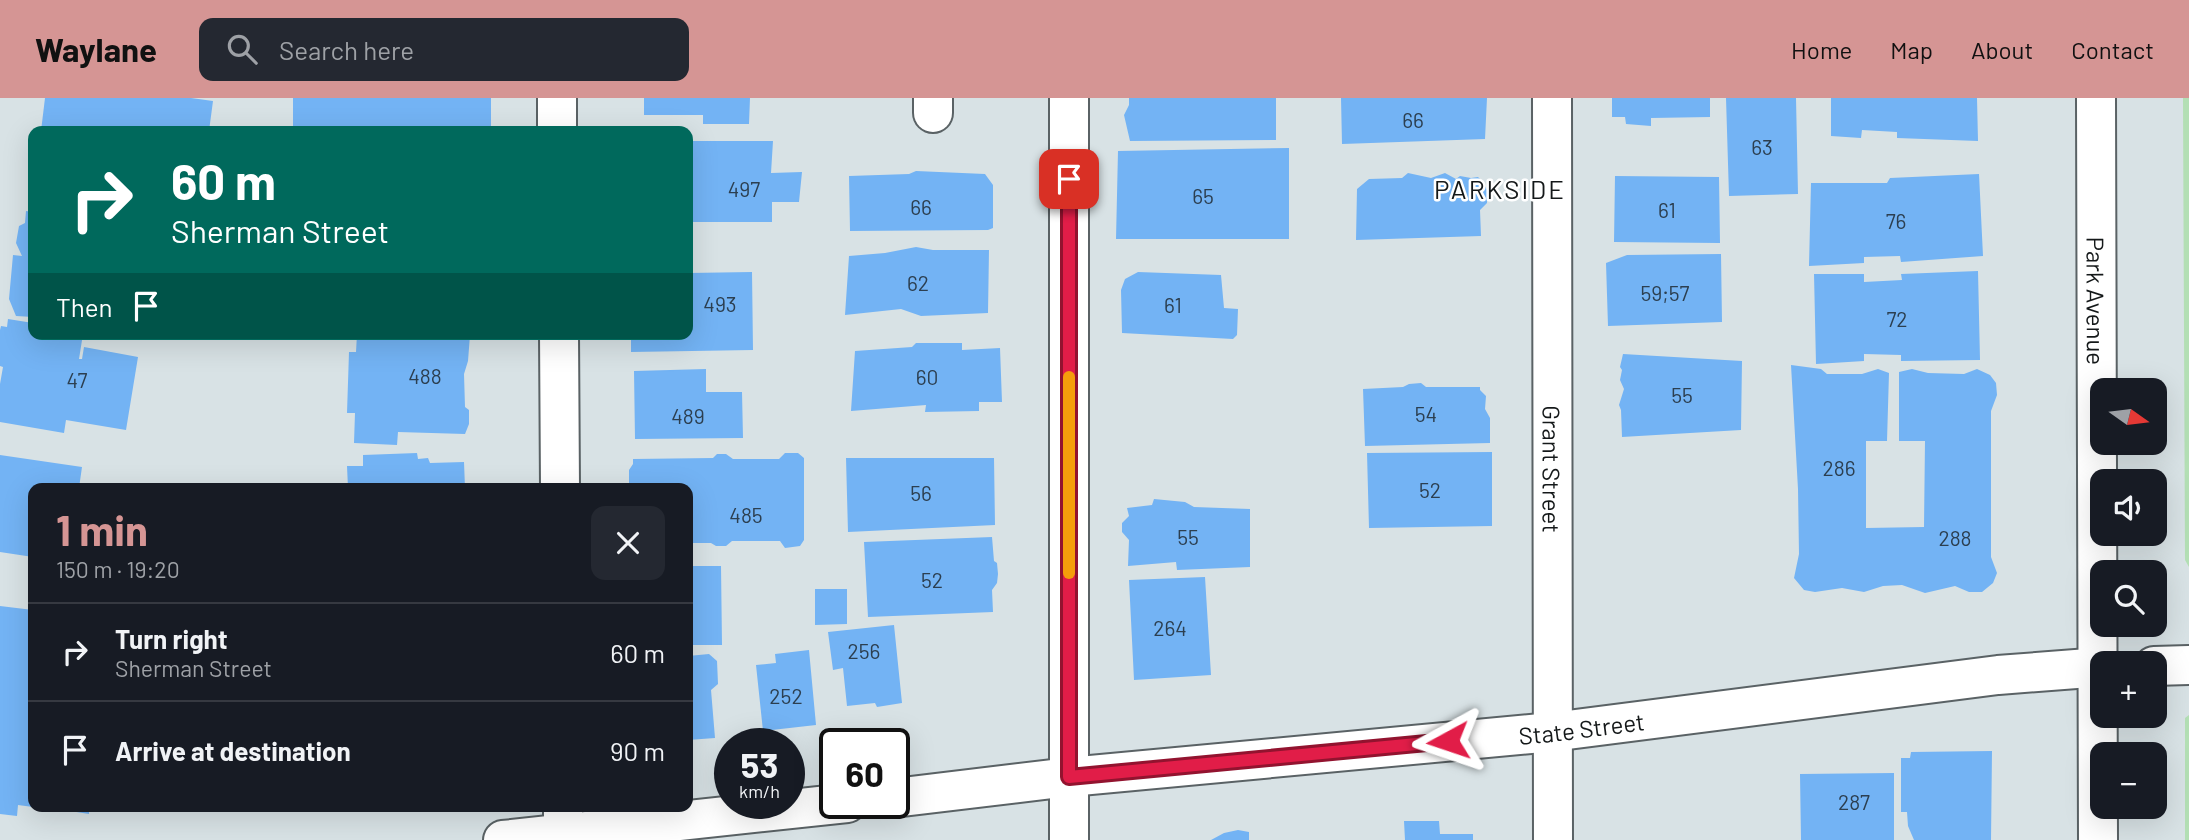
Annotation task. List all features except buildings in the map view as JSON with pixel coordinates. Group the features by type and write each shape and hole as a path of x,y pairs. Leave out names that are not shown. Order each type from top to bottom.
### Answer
{"main road":[{"path":"557,98 557,126"},
{"path":"1069,98 1069,840"},
{"name":"Grant Street","path":"1552,98 1553,840"},
{"name":"Park Avenue","path":"2096,98 2100,651"},
{"path":"559,340 560,483"},
{"path":"2167,666 2189,665"},
{"name":"State Street","path":"910,796 1069,777 1552,732 1998,675 2090,668"},
{"name":"Park Avenue","path":"2098,840 2099,728"},
{"path":"503,840 563,826 819,805"}],"green space":[{"path":"2183,98 2189,98 2189,567 2185,560"},
{"path":"2189,715 2189,840 2185,840 2185,718"}],"slow traffic":[{"path":"1069,377 1069,573"}],"district":[{"name":"PARKSIDE","path":"1500,188"}],"route":[{"path":"1069,179 1069,777 1448,741"}]}
